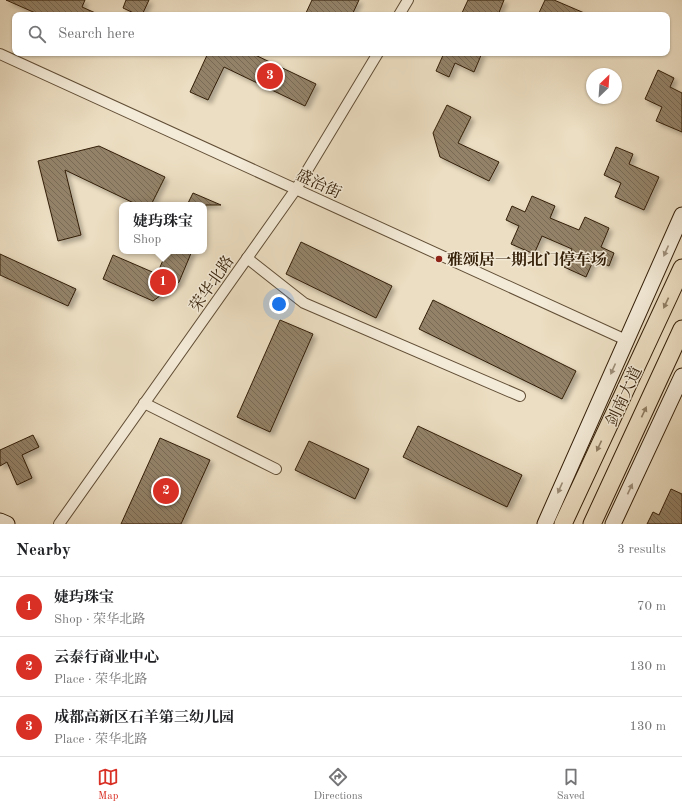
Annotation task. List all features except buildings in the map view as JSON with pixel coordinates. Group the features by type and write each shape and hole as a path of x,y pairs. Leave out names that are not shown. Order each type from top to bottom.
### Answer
{"highway":[{"name":"剑南大道","path":"563,524 682,268"},
{"name":"剑南大道","path":"592,524 682,329"}],"main road":[{"path":"545,524 682,215"},
{"path":"614,524 682,376"},
{"path":"0,521 7,524"}],"street":[{"path":"401,12 408,0"},
{"name":"盛治街","path":"0,54 626,340"},
{"name":"荣华北路","path":"59,524 296,189 376,56"},
{"path":"247,258 304,303 520,396"},
{"path":"144,403 276,469"}],"place":[{"name":"成都高新区石羊第三幼儿园","path":"270,76"},
{"name":"雅颂居一期北门停车场","path":"439,259"},
{"name":"婕玙珠宝","path":"163,282"},
{"name":"云泰行商业中心","path":"166,491"}]}
